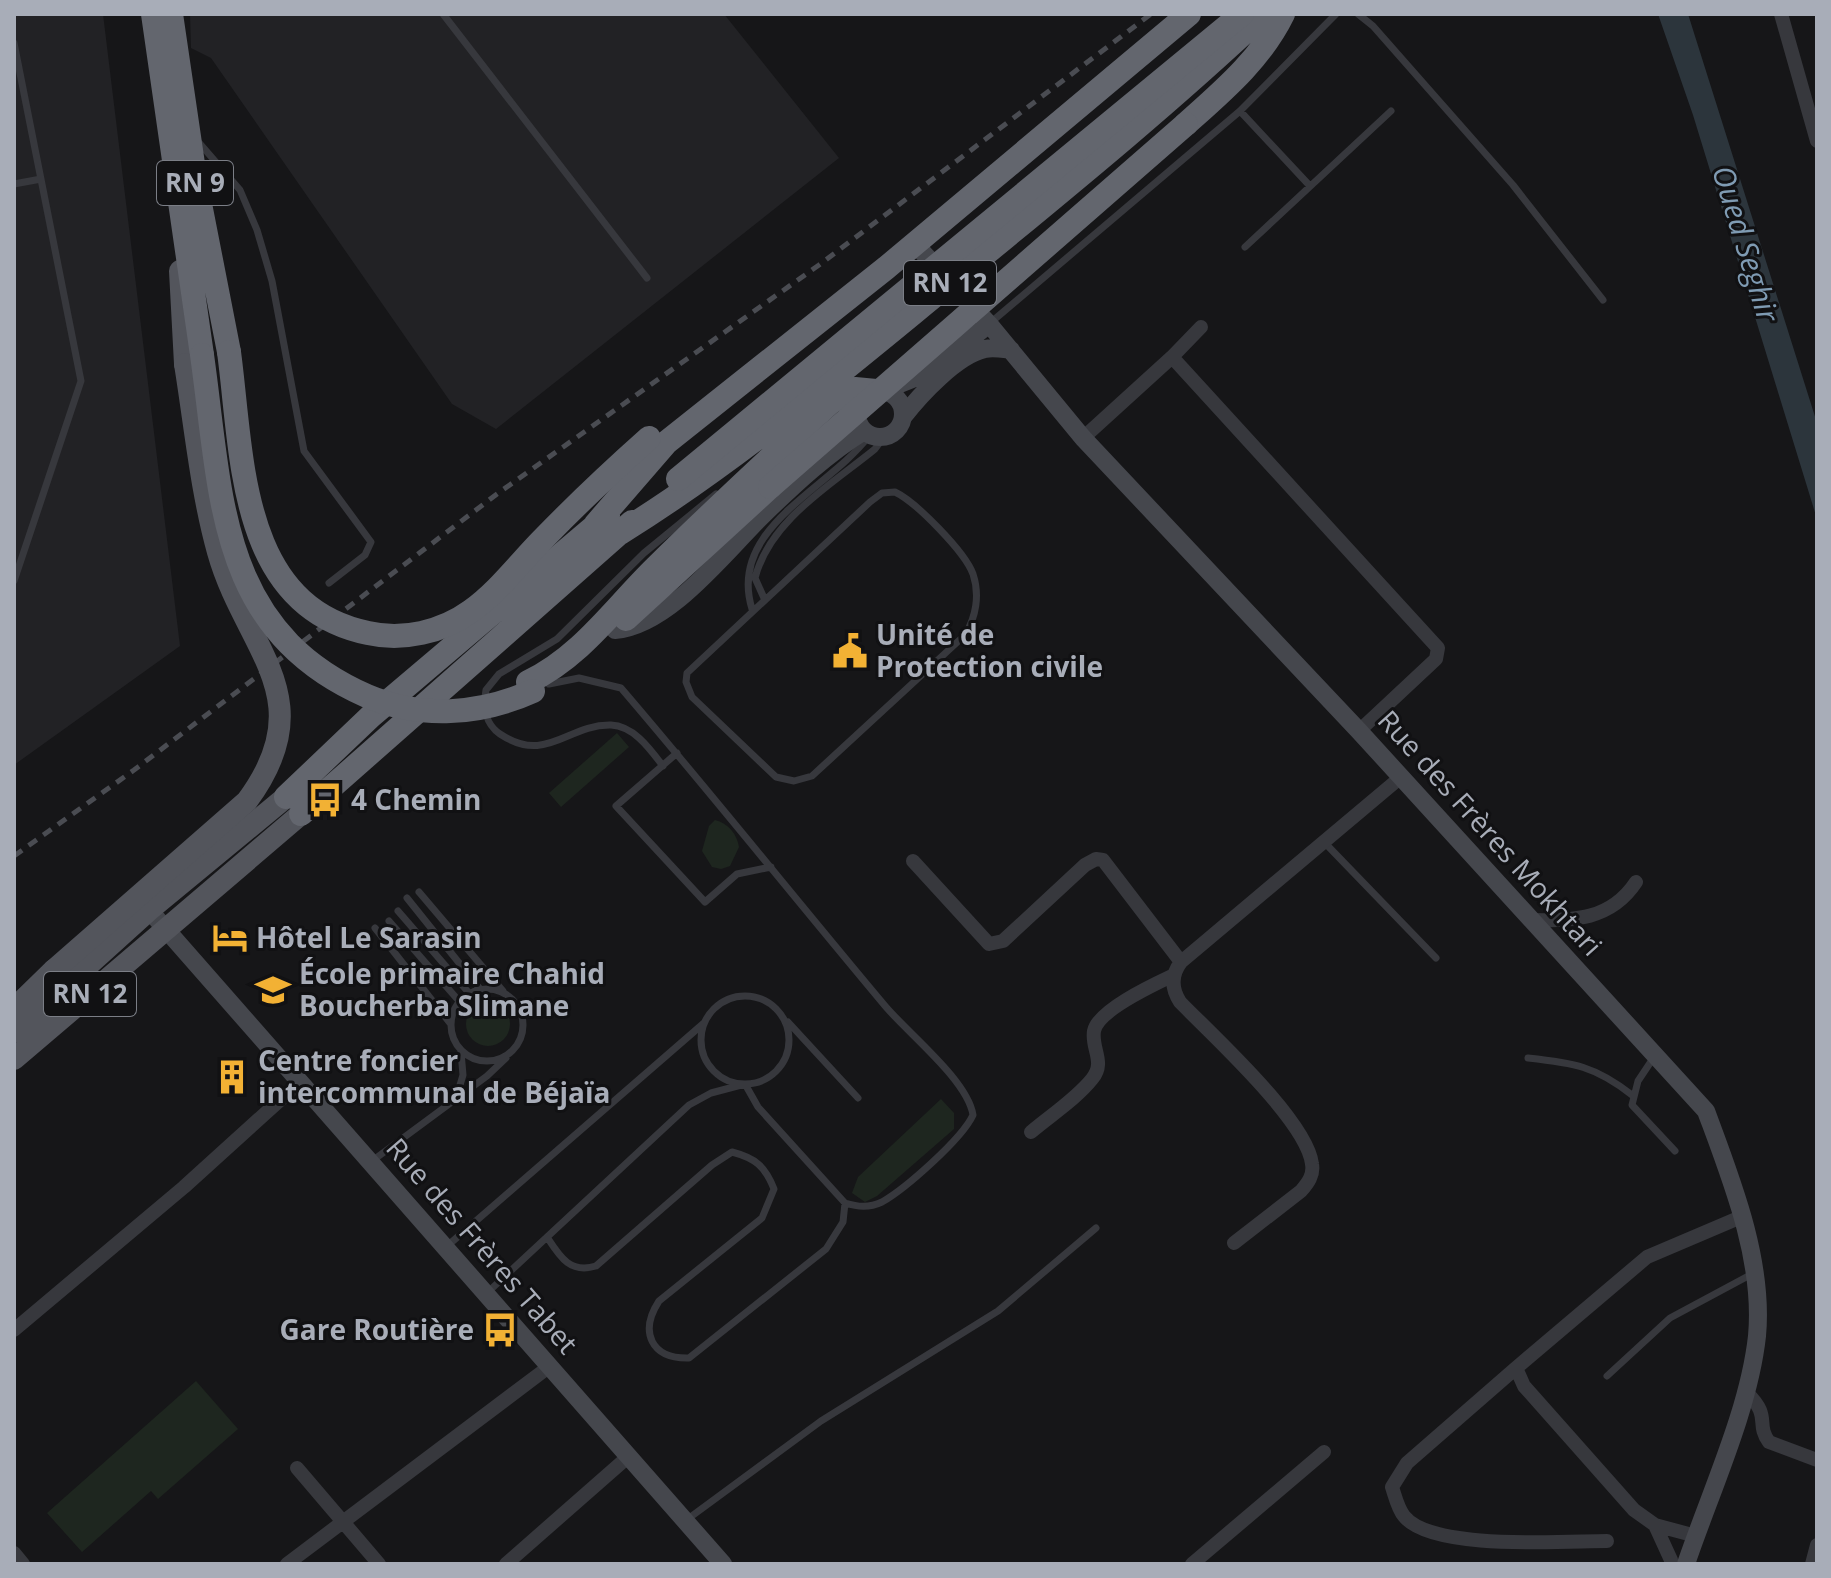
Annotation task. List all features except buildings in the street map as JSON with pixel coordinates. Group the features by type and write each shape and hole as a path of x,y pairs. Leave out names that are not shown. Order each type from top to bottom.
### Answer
{"highway":[{"path":"153,14 186,173"},
{"name":"RN 9","path":"171,14 189,134 186,173 207,356"},
{"name":"RN 12","path":"595,525 667,442 915,244 1189,14"},
{"name":"RN 12","path":"620,533 673,473 938,253 1218,14"},
{"name":"RN 12","path":"293,806 371,716 595,525 673,473 1242,14"},
{"name":"RN 12","path":"293,806 620,533 696,486 950,283 1195,79 1264,14"},
{"path":"207,356 226,521 238,564 264,614 300,657 325,675 376,699 435,712 496,705 539,683 615,630 805,456 1015,277 1186,124 1251,63 1272,36 1283,14"},
{"path":"207,356 264,551 277,575 316,613 356,631 382,636 440,628 474,609 597,484 649,438 816,305 868,268 915,244"},
{"path":"539,683 544,675 585,643 655,568 831,402 849,391 879,391"}],"main road":[{"path":"14,1009 54,970 247,801 269,768 280,730 277,686 219,555 207,356 186,173"},
{"name":"RN 12","path":"14,1032 149,910 293,806"},
{"name":"RN 12","path":"14,1059 166,929 293,806"}],"street":[{"path":"1781,14 1817,141"},
{"name":"Rue des Frères Mokhtari","path":"915,244 989,324 1083,438 1359,731 1706,1111 1741,1217 1754,1273 1757,1334 1747,1393 1681,1554"},
{"path":"873,434 857,418 859,404 879,391 930,372 989,324"},
{"path":"1083,438 1201,327"},
{"path":"615,630 634,629 685,593 824,458 873,434 897,430 903,417 934,382 969,357 985,349 1011,350"},
{"path":"1172,357 1438,648 1436,659 1359,731"},
{"path":"879,391 900,403 903,417"},
{"path":"1031,1132 1093,1078 1099,1066 1094,1030 1099,1022 1129,998 1178,968 1401,777"},
{"path":"913,861 989,944 1003,941 1085,865 1096,859 1103,860 1178,968 1176,996 1280,1107 1302,1138 1313,1165 1308,1184 1301,1191 1234,1243"},
{"path":"1532,920 1574,921 1597,916 1629,894 1636,882"},
{"path":"149,910 166,929"},
{"name":"Rue des Frères Tabet","path":"166,929 723,1564"},
{"path":"14,1330 184,1187 301,1081"},
{"path":"1607,1541 1486,1541 1421,1529 1404,1517 1392,1487 1407,1463 1647,1257 1741,1217"},
{"path":"287,1564 550,1366"},
{"path":"1516,1368 1532,1394 1634,1510 1655,1525 1681,1554"},
{"path":"1747,1393 1762,1409 1764,1435 1769,1442 1817,1460"},
{"path":"1192,1564 1324,1452"},
{"path":"516,1561 629,1456"},
{"path":"297,1468 379,1564"},
{"path":"1655,1525 1681,1554"},
{"path":"1812,1564 1817,1545"},
{"path":"14,1553 23,1564"}],"lane":[{"path":"443,14 647,278"},
{"path":"989,324 1240,111 1336,14"},
{"path":"1358,14 1373,26 1513,185 1603,300"},
{"path":"14,43 81,381 15,576"},
{"path":"1240,111 1310,186"},
{"path":"1245,247 1391,111"},
{"path":"189,134 203,144 240,190 257,230 272,281 304,451 371,542 365,555 329,583"},
{"path":"14,184 41,179"},
{"path":"764,598 755,578 769,543 796,514 875,449 873,434"},
{"path":"752,609 747,577 762,538 873,434"},
{"path":"731,481 754,462 773,455"},
{"path":"663,766 630,731 611,725 548,745 522,746 497,732 487,720 483,702 486,690 499,674 557,639 644,553 719,491"},
{"path":"895,492 910,500 965,562 973,575 977,612 965,635 812,776 794,781 776,777 692,697 686,682 687,673 764,598 870,502 882,493 895,492"},
{"path":"539,683 579,678 621,688 888,1010 971,1102 973,1115 967,1128 881,1202 860,1208 845,1203 758,1107 745,1084 718,1075 708,1064 701,1037 704,1023"},
{"path":"677,753 616,806 705,902 737,874 771,867"},
{"path":"1324,842 1436,958"},
{"path":"372,1161 487,1076 507,1057 522,1035 521,1011 419,892"},
{"path":"407,898 480,989"},
{"path":"398,911 469,993"},
{"path":"389,921 459,1001"},
{"path":"375,928 450,1023 452,1036 459,1047 475,1060 507,1057"},
{"path":"450,1023 459,1001 469,993 480,989 504,993"},
{"path":"446,1247 704,1023 721,1003 747,996 760,999 781,1015 858,1098"},
{"path":"486,1293 689,1105 711,1093 771,1076 780,1066 789,1041 781,1015"},
{"path":"456,1097 463,1075 459,1047"},
{"path":"1656,1055 1632,1095 1632,1105 1675,1151"},
{"path":"1528,1058 1586,1066 1607,1075 1632,1095"},
{"path":"547,1237 570,1267 582,1271 596,1266 712,1165 732,1152 753,1157 767,1173 774,1189 762,1218 659,1301 649,1316 647,1331 657,1348 672,1358 689,1358 826,1249 843,1222 845,1203"},
{"path":"685,1521 821,1421 998,1311 1096,1228"},
{"path":"1607,1376 1670,1318 1754,1273"}],"shaded area":[{"path":"14,14 103,14 180,646 14,765"},
{"path":"190,14 724,14 839,158 496,429 452,404 211,58 191,48"},
{"path":"617,733 629,747 561,807 549,793"},
{"path":"715,820 731,830 739,847 730,866 721,869 712,867 702,851 709,826"},
{"path":"488,1002 503,1009 510,1024 503,1039 488,1046 473,1039 466,1024 473,1009"},
{"path":"941,1099 954,1113 954,1129 877,1196 865,1202 852,1193 858,1177"},
{"path":"196,1381 238,1429 158,1499 151,1491 82,1552 47,1513"}],"water":[{"name":"Oued Seghir","path":"1658,14 1688,14 1817,423 1817,519 1693,115"}],"railway":[{"path":"14,856 134,770 497,494 819,265 1151,14"}],"place":[{"name":"Unité de Protection civile","path":"850,651"},
{"name":"4 Chemin","path":"325,800"},
{"name":"Hôtel Le Sarasin","path":"230,938"},
{"name":"École primaire Chahid Boucherba Slimane","path":"273,990"},
{"name":"Centre foncier intercommunal de Béjaïa","path":"232,1077"},
{"name":"Gare Routière","path":"500,1330"}]}
